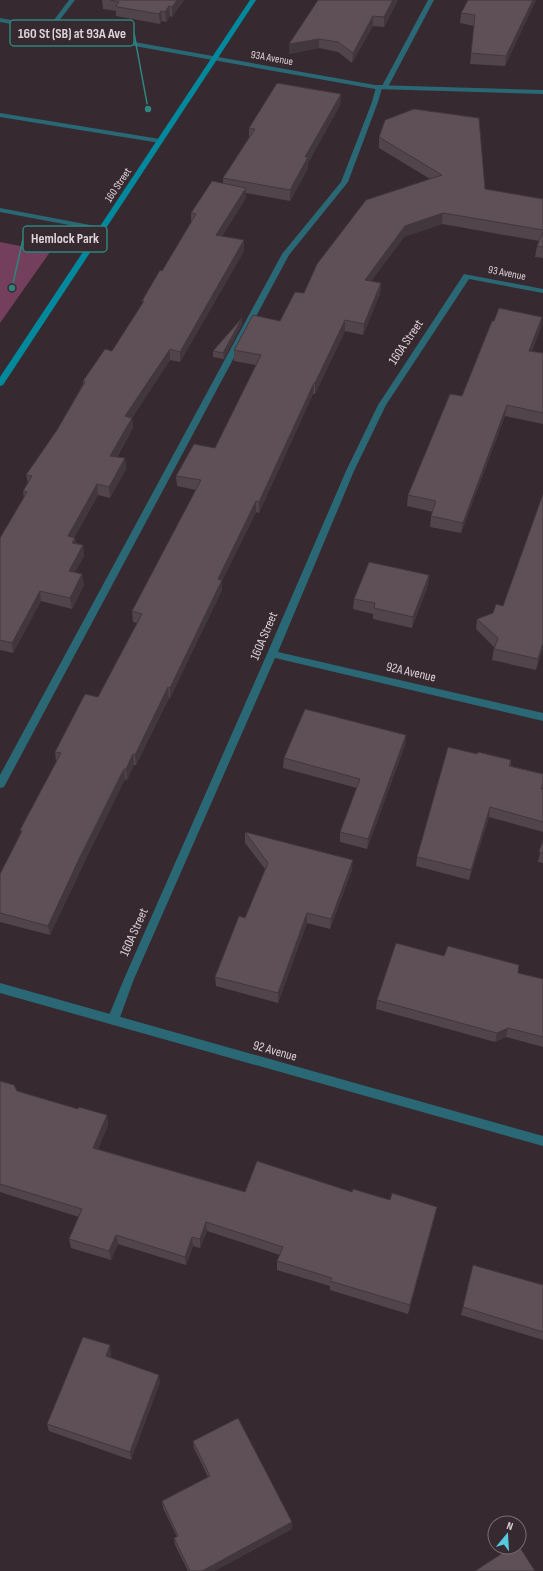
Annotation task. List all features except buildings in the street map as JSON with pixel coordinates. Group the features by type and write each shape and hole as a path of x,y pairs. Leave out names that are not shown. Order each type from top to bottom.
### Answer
{"main road":[{"name":"160 Street","path":"0,383 253,0"}],"street":[{"path":"50,28 72,0"},
{"path":"0,784 286,254 344,182 382,87 431,0"},
{"name":"93A Avenue","path":"0,20 215,59 382,87 543,92"},
{"path":"0,115 160,141"},
{"path":"0,210 102,229"},
{"name":"93 Avenue","path":"468,276 543,291"},
{"name":"160A Street","path":"113,1020 129,979 272,654 350,471 382,405 407,365 468,276"},
{"name":"92A Avenue","path":"272,654 543,717"},
{"name":"92 Avenue","path":"0,988 543,1141"}],"shaded area":[{"path":"0,242 50,252 0,323"}],"place":[{"name":"160 St (SB) at 93A Ave","path":"148,109"},
{"name":"Hemlock Park","path":"12,288"}]}
